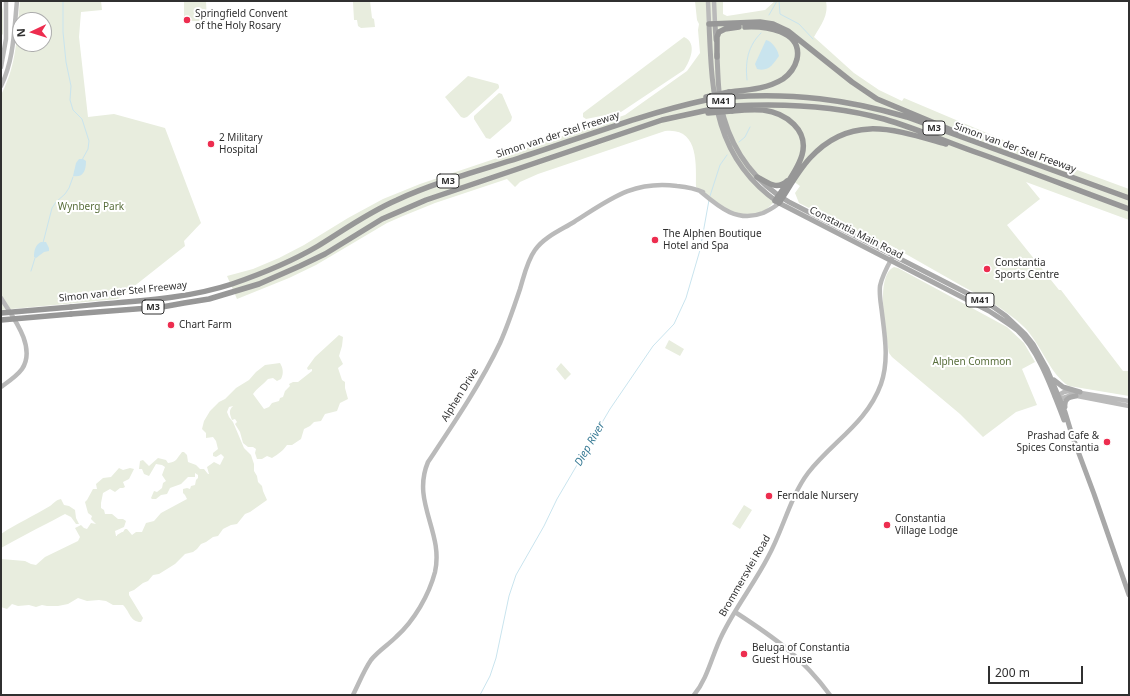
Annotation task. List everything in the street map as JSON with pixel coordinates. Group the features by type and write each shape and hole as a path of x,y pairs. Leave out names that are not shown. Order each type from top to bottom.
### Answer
{"highway":[{"path":"712,26 760,22 781,27 872,96 891,106 960,134 971,141"},
{"path":"712,26 766,27 780,31 786,35 795,44 797,49 797,60 792,71 783,78 775,83 730,95"},
{"path":"717,57 717,38 719,32 725,29 739,27"},
{"name":"Simon van der Stel Freeway","path":"1,313 162,299 201,292 231,284 274,268 297,257 376,210 398,199 465,174 642,116 706,99 730,95 786,95 844,101 872,107 1129,198"},
{"name":"Simon van der Stel Freeway","path":"1,320 162,307 209,299 259,284 325,254 366,228 403,209 477,182 641,127 708,111 754,105 796,104 854,112 904,126 1129,209"},
{"path":"732,108 770,111 785,117 798,128 804,148 797,168 779,200"},
{"path":"779,200 818,150 836,138 859,130 873,128 898,131 981,154"},
{"path":"757,177 775,186 782,184 790,178"}],"main road":[{"name":"Constantia Main Road","path":"712,26 717,57 721,103 728,131 745,163 779,200"},
{"name":"Constantia Main Road","path":"712,26 715,104 723,133 733,154 746,174 760,189 989,311 1017,331 1030,346 1058,398 1065,412 1072,435"},
{"name":"Constantia Main Road","path":"892,258 992,306 1020,328 1033,344 1046,369 1058,398 1129,595"},
{"path":"1046,369 1058,385 1078,394"},
{"path":"1065,412 1065,401 1078,394"}],"street":[{"path":"1,67 5,47 6,13 4,1"},
{"path":"1,86 7,74 11,58 17,1"},
{"name":"Constantia Main Road","path":"708,1 712,26"},
{"name":"Constantia Main Road","path":"712,26 714,1"},
{"name":"Alphen Drive","path":"353,695 372,659 403,631 422,603 430,585 436,568 437,556 435,541 422,489 422,480 425,470 428,462 476,389 486,370 512,312 528,264 534,252 546,239 613,198 643,186 655,184 695,187 721,208 736,215 749,217 764,212 779,200"},
{"name":"Brommersvlei Road","path":"694,695 700,687 721,637 768,557 797,492 805,478 815,464 861,418 878,390 884,376 886,358 880,286 892,258"},
{"path":"1,298 18,328 27,353 23,368 1,387"},
{"path":"1058,398 1067,391 1129,406"},
{"path":"1078,394 1129,401"},
{"path":"736,612 787,648 811,671 830,695"}],"green space":[{"path":"1,1 3,11 3,35 1,33"},
{"name":"Wynberg Park","path":"20,1 101,1 102,10 81,12 79,37 88,117 114,114 165,128 201,223 184,241 185,246 118,299 1,310 1,95 11,71 14,52 52,52 52,12 19,12"},
{"path":"184,1 206,1 207,21 184,21"},
{"path":"370,1 372,18 374,19 375,27 361,28 358,26 357,20 354,20 353,2"},
{"path":"695,1 723,1 723,14 727,16 765,10 775,1 826,1 827,6 822,24 814,37 854,73 879,90 902,101 904,98 1053,161 1129,189 1129,220 1026,182 1040,199 1007,225 1059,290 1061,290 1123,371 1129,371 1129,396 1069,386 1056,374 1029,333 1009,314 986,299 890,245 888,248 799,203 795,193 800,186 790,179 779,185 757,177 754,182 775,201 764,212 745,217 716,204 696,187 696,168 693,149 690,141 684,135 676,131 665,131 538,174 520,182 515,187 507,179 435,203 387,223 316,265 289,278 237,299 227,276 253,269 279,258 383,199 420,184 625,115 687,71 700,53 698,30 699,24 697,20"},
{"path":"684,37 691,43 692,52 684,70 621,112 586,119 583,117 583,113"},
{"path":"468,76 498,84 499,88 464,118 461,117 445,97"},
{"path":"499,93 502,94 512,117 511,121 490,139 486,138 474,119 474,116"},
{"name":"Alphen Common","path":"894,267 1007,327 1024,343 1035,362 1022,369 1037,405 1016,412 983,437 960,414 892,357 889,353 886,333 883,293 884,282 888,273"},
{"path":"339,335 343,337 339,356 343,364 338,368 342,380 345,382 348,399 340,403 337,411 325,414 321,421 314,422 304,429 301,439 292,445 287,445 282,451 272,458 267,456 262,459 257,459 255,453 256,449 253,447 248,447 243,443 240,432 235,424 237,422 235,419 232,420 230,414 230,409 233,406 229,407 227,412 229,417 233,422 244,448 251,455 254,464 254,471 267,500 245,514 237,524 223,529 218,536 213,537 201,544 193,552 185,554 175,564 159,574 153,575 148,581 129,592 129,595 143,618 141,622 137,622 132,618 123,605 113,605 106,601 99,600 87,601 78,598 68,604 58,606 42,605 36,607 29,605 18,606 12,604 7,609 1,607 1,559 25,561 36,565 45,557 78,541 80,537 75,528 81,525 87,529 91,523 96,524 91,519 92,516 88,513 85,502 93,489 97,489 96,484 103,478 111,477 119,468 123,470 130,468 134,469 129,479 123,482 125,487 120,488 115,492 110,489 103,493 101,508 104,510 105,514 112,514 118,519 123,519 126,521 124,527 115,531 116,536 125,529 127,529 132,535 136,532 142,532 146,523 154,521 161,513 187,499 183,493 183,489 190,489 191,486 195,485 198,475 195,473 195,477 188,477 181,484 170,488 167,494 161,495 156,499 152,499 151,498 154,491 157,492 162,488 163,483 166,481 162,475 165,467 156,464 149,476 144,474 142,469 139,469 140,461 143,460 149,466 158,458 166,460 168,463 173,462 182,452 184,452 187,455 188,462 196,465 200,469 204,469 209,474 207,467 214,462 220,465 224,457 221,454 216,457 213,456 213,453 218,449 216,441 213,437 206,438 206,433 202,429 204,421 210,411 236,388 249,380 265,365 280,363 283,371 281,379 277,381 273,378 268,379 253,394 264,409 269,407 272,403 279,401 280,398 283,397 285,391 290,386 289,384 298,382 312,371 312,369 308,370 307,368 315,357"},
{"path":"669,340 684,349 680,356 665,348"},
{"path":"561,363 571,374 565,380 556,369"},
{"path":"61,499 64,505 75,510 76,518 79,524 76,524 71,517 65,514 1,548 1,534"},
{"path":"744,505 752,510 740,529 732,524"}],"water":[{"path":"766,40 774,46 779,56 768,68 761,70 757,69 755,64"},
{"path":"79,159 86,161 85,171 82,175 73,176 76,163"},
{"path":"41,242 46,242 49,251 44,252 36,258 34,257 35,248"}],"waterway":[{"path":"63,1 63,32 66,62 71,86 70,100 73,110 82,119 89,141 88,149 82,160"},
{"name":"Diep River","path":"769,15 777,1"},
{"path":"779,1 780,14 799,24 813,39"},
{"name":"Diep River","path":"747,80 748,54 753,43 761,33"},
{"name":"Diep River","path":"739,142 745,137 750,127"},
{"name":"Diep River","path":"710,196 720,165 727,155"},
{"path":"43,243 52,208 65,194 73,177"},
{"name":"Diep River","path":"480,695 490,676 496,658 509,596 516,575 544,526 557,499 610,409 653,346 674,324 686,298 700,250 709,200"},
{"path":"31,271 35,258"}],"place":[{"name":"Springfield Convent of the Holy Rosary","path":"187,20"},
{"name":"2 Military Hospital","path":"211,144"},
{"name":"The Alphen Boutique Hotel and Spa","path":"655,240"},
{"name":"Constantia Sports Centre","path":"987,269"},
{"name":"Chart Farm","path":"171,325"},
{"name":"Prashad Cafe & Spices Constantia","path":"1107,442"},
{"name":"Ferndale Nursery","path":"769,496"},
{"name":"Constantia Village Lodge","path":"887,525"},
{"name":"Beluga of Constantia Guest House","path":"744,654"}]}
